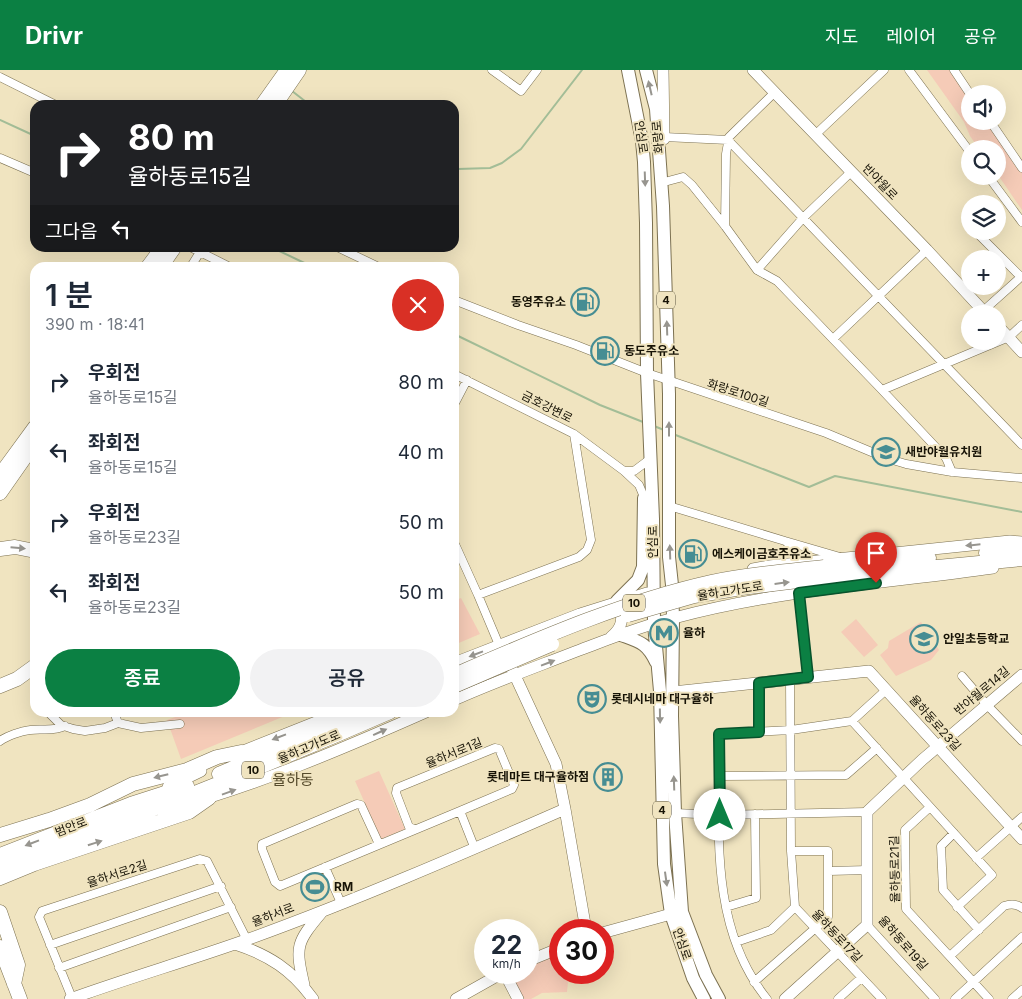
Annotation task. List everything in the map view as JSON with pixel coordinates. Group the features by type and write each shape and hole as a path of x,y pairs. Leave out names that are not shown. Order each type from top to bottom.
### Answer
{"highway":[{"path":"275,98 294,71"},
{"path":"154,262 166,252"},
{"path":"0,459 30,427"},
{"path":"0,475 30,434"},
{"path":"0,493 30,450"},
{"path":"0,549 15,547 30,550"},
{"name":"율하고가도로","path":"459,684 558,641 610,621 694,596 823,572 1022,548"},
{"name":"율하고가도로","path":"459,673 551,634 646,599 711,582 823,572 1022,559"},
{"path":"0,686 17,679 30,670"},
{"path":"0,694 30,679"},
{"name":"율하고가도로","path":"143,800 202,780 352,717"},
{"name":"율하고가도로","path":"115,824 274,762 378,717"},
{"path":"0,835 90,805 133,784 187,770 217,757 241,752"},
{"path":"0,878 34,864 189,812 209,798"},
{"name":"범안로","path":"0,855 143,800"},
{"name":"범안로","path":"0,866 115,824"},
{"path":"0,912 18,965 14,984"},
{"path":"0,947 20,999"},
{"path":"0,980 14,984"}],"main road":[{"name":"화랑로","path":"646,70 656,110 663,206"},
{"name":"반야월로","path":"753,70 978,305"},
{"name":"안심로","path":"630,73 644,162 647,374 654,620 659,668 664,864 671,914 693,978 704,999"},
{"path":"663,206 668,181 664,137 664,73"},
{"name":"안심로","path":"663,206 669,394 669,557 673,618 672,716 675,813 682,912 706,975 719,999"},
{"path":"1006,334 1022,352"},
{"path":"617,601 638,580 643,567 644,497 651,465"},
{"path":"459,661 580,614 672,585 793,563 1010,541 1022,542"},
{"path":"459,698 654,620 673,618 799,593 1022,564"},
{"path":"717,576 708,590 717,608"},
{"path":"607,640 618,630 621,624 622,613 617,601"},
{"path":"620,635 639,641 651,650 659,668"},
{"path":"499,645 556,764 584,919"},
{"name":"율하동로23길","path":"673,692 869,671 1022,839"},
{"name":"반야월로14길","path":"938,746 1022,675"},
{"path":"143,800 241,752 328,717"},
{"path":"115,824 224,794 355,743 415,717"},
{"path":"867,812 938,746"},
{"name":"율하서로","path":"71,999 247,940 475,849 565,809"},
{"name":"율하동로19길","path":"867,812 867,925"},
{"path":"304,986 298,949 303,934 323,910"},
{"path":"614,930 671,914"},
{"path":"785,999 867,925"},
{"path":"235,944 271,958 304,986 314,999"},
{"path":"456,999 483,984"},
{"path":"510,984 518,999"}],"street":[{"path":"492,70 522,91 537,70"},
{"path":"815,135 884,70"},
{"path":"909,70 961,140"},
{"path":"954,70 964,85"},
{"path":"0,77 46,100"},
{"path":"725,226 726,154 729,137 774,93"},
{"path":"996,130 1022,168"},
{"path":"664,137 728,140 1022,445"},
{"path":"0,158 30,171"},
{"path":"757,270 804,218 851,172"},
{"path":"668,181 678,177 692,185 757,270 777,281 834,339 946,458 952,472"},
{"path":"995,185 1022,222"},
{"path":"984,240 1021,276 991,305"},
{"path":"834,339 927,250"},
{"path":"194,262 200,252 220,262"},
{"path":"348,252 369,262"},
{"name":"화랑로100길","path":"459,302 518,326 576,345 647,374 826,433 886,458 915,466 952,472 1022,478"},
{"path":"882,390 1009,337 1022,325"},
{"name":"금호강변로","path":"459,376 574,434 624,471 639,485 644,497"},
{"path":"459,395 467,380"},
{"path":"478,594 579,558 587,550 591,540 574,434"},
{"path":"624,471 634,471 651,465"},
{"path":"669,506 844,558"},
{"path":"785,541 795,549 793,563"},
{"path":"459,553 499,645"},
{"path":"799,593 808,677"},
{"path":"962,676 1022,742"},
{"name":"율하동로17길","path":"790,679 791,851 795,907 882,999"},
{"path":"759,683 759,732"},
{"path":"767,999 754,982 736,942 723,898 720,862 719,734 791,730 852,721 886,690"},
{"path":"54,717 64,726 85,731 106,728 118,723 140,728 180,724"},
{"path":"116,717 118,723"},
{"path":"852,721 992,875 957,906"},
{"path":"0,741 30,730 57,730 64,726"},
{"name":"율하서로1길","path":"379,844 361,805 357,804 262,844 262,849 275,882 280,886 415,830 512,789 514,785 499,750 495,748 397,788 396,793 409,827 415,830"},
{"path":"720,776 846,775 877,748"},
{"name":"율하동로21길","path":"930,807 905,830 906,909 989,999"},
{"path":"460,811 475,849"},
{"path":"675,813 720,815 867,812"},
{"path":"726,907 756,898 755,814"},
{"path":"976,858 1022,817"},
{"path":"954,833 941,846 943,890 979,930"},
{"path":"754,982 828,917 828,851 791,851"},
{"name":"율하서로2길","path":"71,999 39,917 42,911 200,859 207,861 247,940"},
{"path":"324,867 341,903"},
{"path":"829,871 868,870"},
{"path":"50,945 221,886"},
{"path":"950,956 1004,906 1010,904 1019,905 1022,908"},
{"path":"60,968 231,907"},
{"path":"736,942 771,930 795,907"},
{"name":"율하동로19길","path":"867,925 935,999"},
{"path":"955,999 1022,937"},
{"path":"838,999 861,978"},
{"path":"1012,999 1022,990"}],"shaded area":[{"path":"927,70 952,70 962,85 961,118"},
{"path":"967,130 993,130 1000,140 973,140"},
{"path":"1006,148 1022,171 1022,210 1005,185"},
{"path":"461,598 480,634 459,643 459,599"},
{"path":"856,619 878,645 864,657 841,632"},
{"path":"921,622 939,650 931,660 896,676 880,655 888,648 889,641"},
{"path":"175,717 282,717 181,759 167,720"},
{"path":"379,771 405,829 381,839 355,781"},
{"path":"549,952 549,984 568,984 567,992 542,993 531,999 518,999 510,984 539,984 539,957"}],"waterway":[{"path":"459,169 490,168 502,163 521,149 582,70"},
{"path":"292,91 304,100"},
{"path":"0,120 30,134"},
{"path":"281,252 302,262"},
{"path":"459,336 600,405 643,422"},
{"path":"654,426 664,430"},
{"path":"673,434 809,487 835,476 1022,512"}],"place":[{"name":"동영주유소","path":"585,302"},
{"name":"동도주유소","path":"605,351"},
{"name":"새반야월유치원","path":"886,452"},
{"name":"에스케이금호주유소","path":"693,554"},
{"name":"율하","path":"664,633"},
{"name":"안일초등학교","path":"924,639"},
{"name":"롯데시네마 대구율하","path":"592,699"},
{"name":"롯데마트 대구율하점","path":"608,777"},
{"name":"RM","path":"315,887"}],"district":[{"name":"율하동","path":"293,780"}],"route":[{"path":"720,815 719,734 759,732 759,683 808,677 799,593 876,583"}]}
